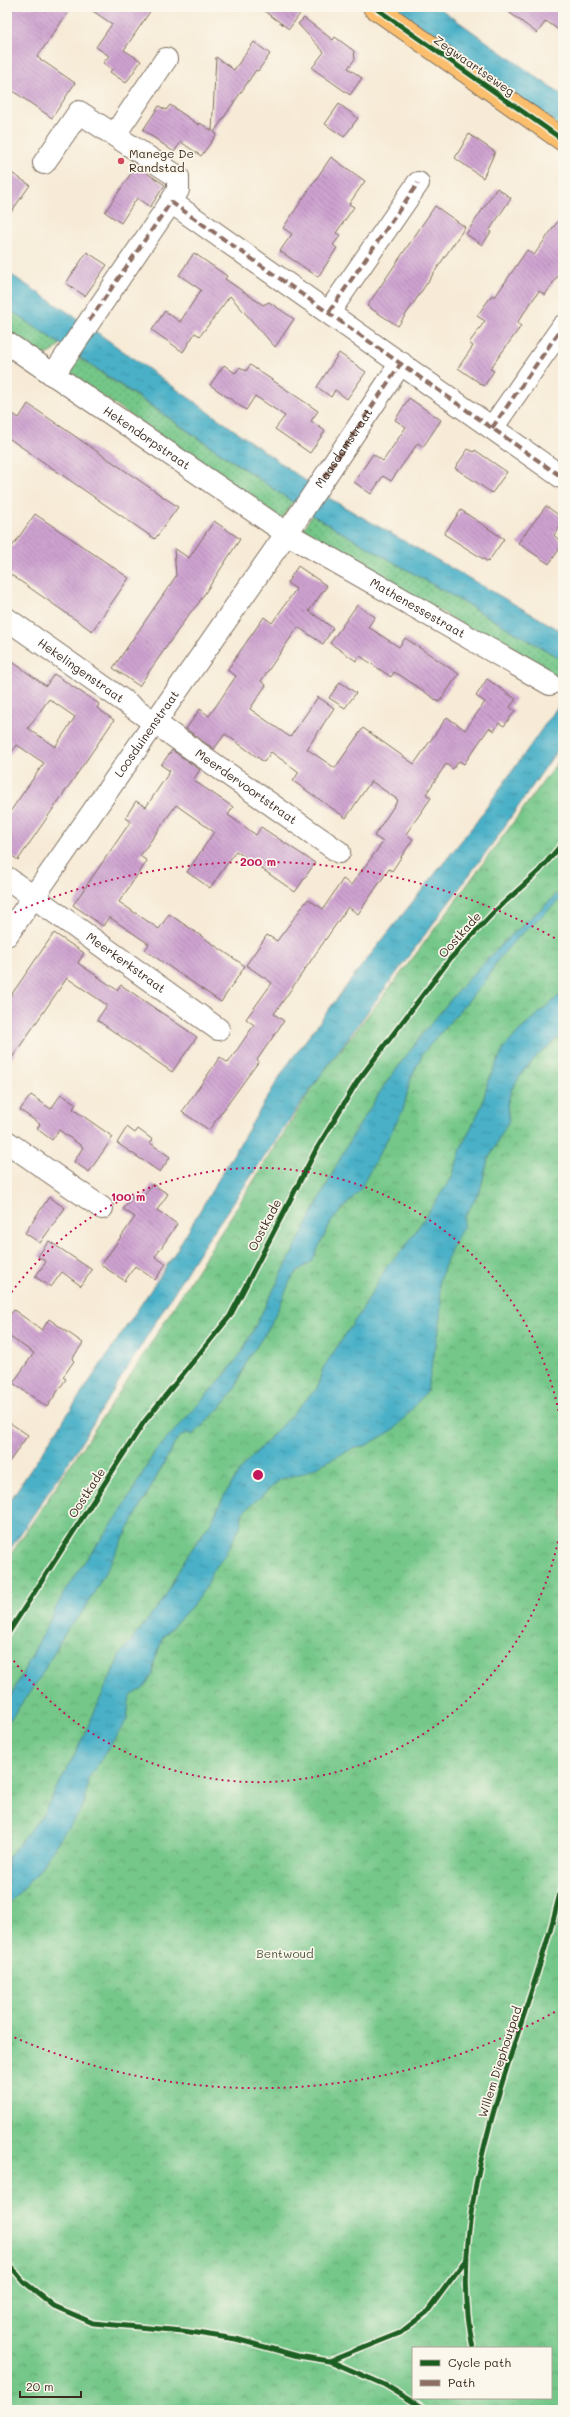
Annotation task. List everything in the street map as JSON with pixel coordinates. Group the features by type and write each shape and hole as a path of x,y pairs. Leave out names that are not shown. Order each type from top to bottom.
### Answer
{"main road":[{"name":"Zegwaartseweg","path":"374,7 563,140"}],"street":[{"path":"115,134 166,59"},
{"path":"44,163 79,112 115,134 178,177 178,190 171,202 59,366"},
{"path":"329,312 418,183"},
{"path":"171,202 402,363 563,478"},
{"path":"492,428 563,326"},
{"name":"Hekendorpstraat","path":"7,343 59,366 286,533"},
{"name":"Maasdamstraat","path":"286,533 402,363"},
{"name":"Mathenessestraat","path":"286,533 550,684"},
{"name":"Loosduinenstraat","path":"7,934 286,533"},
{"name":"Hekelingenstraat","path":"7,619 155,721"},
{"name":"Meerdervoortstraat","path":"155,721 339,852"},
{"name":"Meerkerkstraat","path":"7,878 218,1029"},
{"path":"7,1142 102,1208"}],"green space":[{"path":"7,308 60,344 54,351 42,356 7,331"},
{"path":"79,358 293,502 282,519 68,373"},
{"path":"312,515 563,660 563,683 302,531"},
{"name":"Bentwoud","path":"563,755 563,2410 7,2410 7,1560 130,1376 320,1076 416,954"}],"water":[{"path":"393,7 438,7 563,96 563,129"},
{"path":"7,272 78,319 334,501 563,632 563,660 312,515 7,308"},
{"path":"563,699 563,742 493,843 320,1076 197,1255 76,1451 7,1554 7,1505 168,1264 285,1068 360,968 477,821"},
{"path":"563,889 563,897 516,939 497,961 487,979 423,1053 411,1078 403,1110 359,1191 331,1222 312,1261 298,1271 290,1281 267,1331 248,1359 234,1390 223,1405 193,1435 189,1433 182,1435 176,1441 94,1593 79,1617 68,1628 39,1679 7,1724 7,1704 63,1594 77,1572 120,1513 154,1453 224,1376 242,1352 346,1147 383,1087 420,1037 462,986 504,942"},
{"path":"563,992 563,1034 537,1056 523,1071 512,1089 507,1105 509,1120 488,1160 480,1191 464,1218 463,1228 454,1242 439,1281 441,1301 440,1324 427,1391 395,1429 365,1446 352,1449 304,1473 281,1479 243,1512 240,1527 223,1558 212,1572 207,1586 191,1607 163,1637 154,1663 153,1674 143,1689 132,1695 129,1701 127,1720 88,1779 85,1802 76,1818 63,1834 36,1875 7,1905 7,1859 43,1814 77,1750 120,1655 164,1599 185,1559 211,1522 225,1494 243,1466 317,1388 323,1368 362,1310 387,1266 405,1247 452,1177 462,1146 482,1105 488,1081 504,1048 518,1032"}],"building":[{"path":"15,7 72,7 37,57 75,83 52,118 7,87 7,19"},
{"path":"87,7 153,7 124,50 141,61 126,83 110,72 112,69 103,63 109,56 96,47 112,24"},
{"path":"259,7 305,7 289,29"},
{"path":"502,7 563,7 563,33 546,21 537,33"},
{"path":"304,18 333,40 335,37 354,51 355,59 348,68 362,78 350,95 312,68 324,52 298,24"},
{"path":"254,42 270,54 258,71 256,70 214,132 217,134 201,156 181,142 174,152 143,130 159,106 166,110 170,105 199,125 200,123 212,131 216,57 234,70"},
{"path":"339,104 358,118 344,137 325,124"},
{"path":"469,134 495,152 483,178 455,158"},
{"path":"331,157 365,181 349,204 354,207 336,233 341,235 333,245 337,248 318,277 280,251 292,234 283,228"},
{"name":"Manege De Randstad","path":"136,166 165,185 150,207 137,198 121,223 105,212"},
{"path":"7,170 30,185 7,218"},
{"path":"497,188 511,198 489,231 491,232 482,245 466,234"},
{"path":"435,206 465,227 398,326 367,306"},
{"path":"563,214 563,268 545,295 539,291 517,323 521,326 490,369 494,371 484,386 458,368 473,346 469,343 485,321 477,316 492,295 495,297 527,250 534,255"},
{"path":"87,252 107,265 85,296 66,283"},
{"path":"194,253 227,276 225,279 263,305 269,302 294,319 275,347 230,296 200,336 195,333 183,352 152,330 165,311 180,322 201,290 179,275"},
{"path":"339,353 366,372 347,399 335,390 331,397 317,387"},
{"path":"224,365 235,373 240,367 246,371 250,365 318,411 311,421 325,431 310,453 275,429 285,416 255,396 246,410 210,385"},
{"path":"409,398 441,420 423,447 418,443 391,481 383,476 371,494 354,482 373,454 383,461 406,427 395,420"},
{"path":"28,404 178,507 155,539 7,437 7,410 19,418"},
{"path":"468,449 474,452 475,450 507,472 492,493 455,468"},
{"path":"546,506 563,518 563,522 554,535 563,544 549,564 518,543"},
{"path":"461,510 504,539 488,562 444,534"},
{"path":"35,514 129,578 92,631 7,572 7,554"},
{"path":"214,521 240,539 198,604 190,613 139,686 113,668 176,576 174,548 189,558"},
{"path":"298,566 327,586 309,611 333,628 323,644 298,627 261,681 266,685 250,709 290,737 318,697 334,708 307,749 335,768 363,728 414,764 447,717 465,730 485,702 476,696 487,679 516,699 510,707 515,711 504,726 499,723 494,731 489,728 464,764 459,761 453,769 446,764 426,794 431,798 406,834 413,839 392,871 389,869 358,914 348,907 274,1014 284,1021 257,1060 259,1061 209,1130 182,1112 220,1057 228,1063 254,1025 246,1019 272,983 246,965 267,935 277,941 308,899 323,909 343,879 351,885 383,842 374,836 398,800 371,781 346,818 293,781 299,772 271,752 264,762 225,734 214,749 186,729 200,709 209,716 220,700 236,676 227,670 264,617 272,623 296,589 287,583"},
{"path":"357,605 375,617 368,627 399,647 405,638 459,674 439,702 394,672 391,677 360,656 356,661 330,643"},
{"path":"7,658 46,686 54,674 99,704 97,708 114,720 18,860 7,852 7,816 44,763 17,745 7,759","holes":["49,699 75,717 55,747 28,728"]},
{"path":"340,682 356,693 345,708 329,698"},
{"path":"172,750 200,770 193,780 233,807 228,815 256,835 261,827 315,863 295,892 236,851 210,888 187,872 214,832 176,805 140,856 147,861 119,902 159,929 169,914 245,966 221,1002 145,950 149,944 109,917 103,926 73,905 131,821 125,818 136,801 146,807 170,771 161,765"},
{"path":"54,933 84,953 78,963 117,990 121,985 197,1037 172,1072 97,1020 107,1005 67,978 7,1065 7,1001"},
{"path":"61,1094 76,1104 73,1109 113,1137 89,1172 74,1162 83,1147 59,1130 52,1140 37,1129 40,1124 20,1110 31,1095 51,1109"},
{"path":"127,1127 135,1133 138,1129 153,1140 150,1143 170,1157 160,1172 117,1143"},
{"path":"152,1184 168,1194 157,1210 177,1224 155,1257 166,1264 155,1280 135,1266 125,1281 101,1265 135,1217 123,1209 134,1194 142,1199"},
{"path":"49,1197 65,1208 40,1243 25,1233"},
{"path":"49,1241 92,1270 81,1286 62,1272 51,1287 35,1277 46,1262 38,1256"},
{"path":"14,1310 42,1330 49,1319 83,1343 72,1359 74,1361 63,1377 66,1379 47,1407 13,1383 34,1353 7,1335 7,1318"},
{"path":"7,1421 28,1435 7,1465"}],"marked path":[{"path":"329,312 418,183"},
{"path":"89,321 171,202 563,478"},
{"path":"492,428 563,326"},
{"path":"324,478 401,363"}],"cycle path":[{"path":"374,7 563,140"},
{"name":"Oostkade","path":"7,1635 144,1422 230,1316 316,1150 357,1082 450,959 493,913 539,871 563,843"},
{"name":"Willem Diephoutpad","path":"473,2347 466,2289 469,2230 479,2170 494,2111 531,1994 563,1880"},
{"path":"330,2361 400,2333 427,2312 467,2258"},
{"path":"7,2262 23,2281 54,2306 93,2323 183,2331 236,2339 298,2356 330,2361 385,2385 427,2410"}],"place":[{"name":"Manege De Randstad","path":"121,161"}]}
